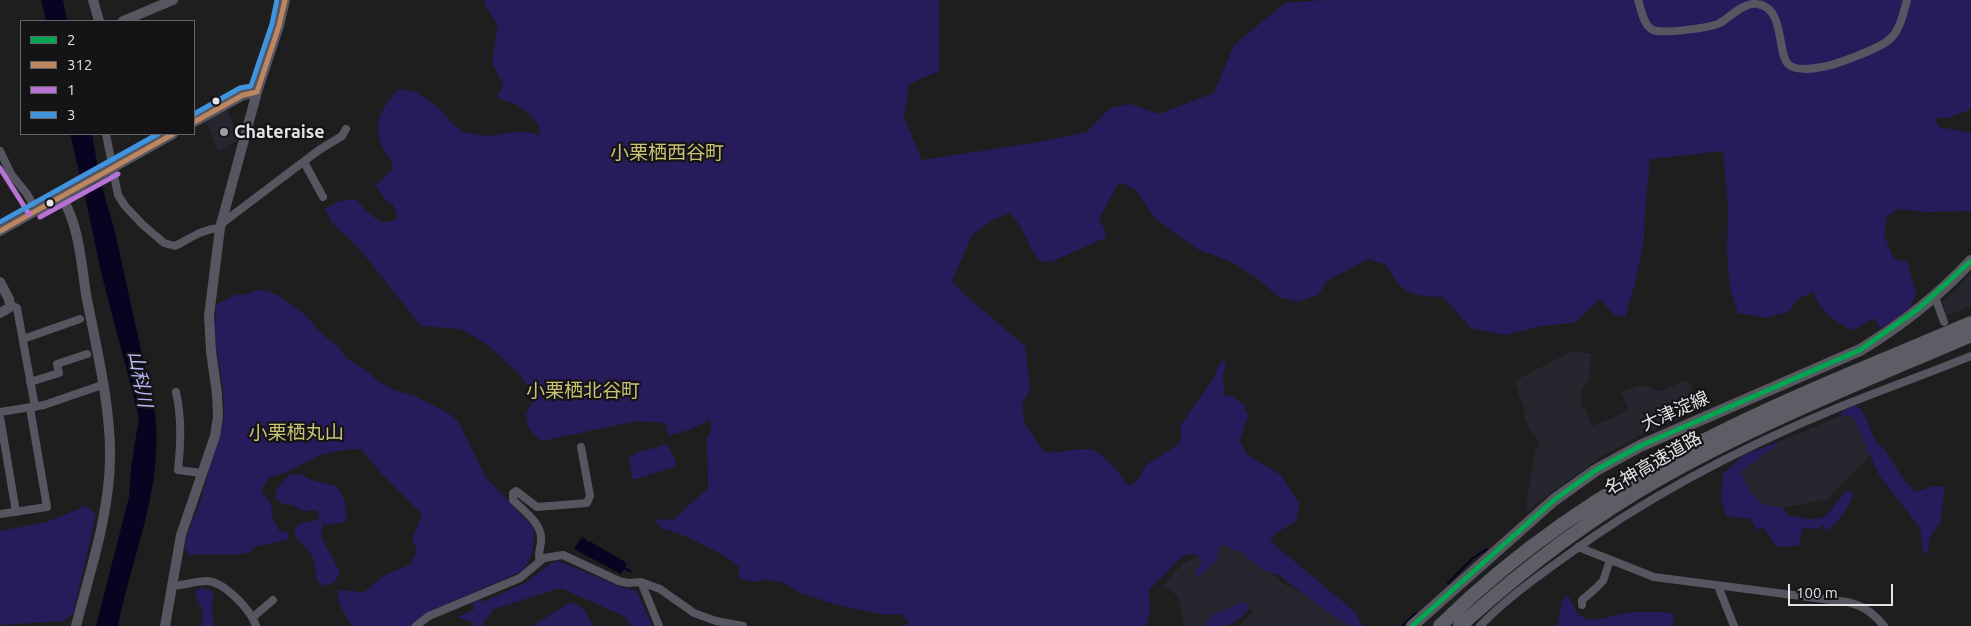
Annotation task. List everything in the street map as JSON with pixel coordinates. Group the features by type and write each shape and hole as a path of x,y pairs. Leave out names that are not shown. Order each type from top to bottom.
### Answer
{"highway":[{"name":"名神高速道路","path":"1440,626 1486,584 1552,531 1613,491 1653,468 1742,422 1971,323"},
{"name":"名神高速道路","path":"1460,626 1560,543 1661,478 1749,433 1971,335"}],"main road":[{"name":"大津淀線","path":"1412,626 1554,500 1596,470 1640,446 1860,350 1883,336 1935,297 1971,261"}],"street":[{"path":"93,0 99,20"},
{"path":"125,20 161,3 173,0"},
{"path":"165,626 180,535 215,436 218,417 209,316 220,226 285,0"},
{"path":"1638,0 1648,26 1652,30 1692,29 1711,26 1744,7 1758,4 1771,13 1778,25 1784,58 1788,64 1813,69 1831,65 1888,41 1899,26 1907,0"},
{"path":"195,121 242,95 257,92"},
{"path":"106,135 118,195 125,206 142,224 164,243 175,246 208,228 220,226 304,162 342,136 346,129"},
{"path":"0,231 171,135"},
{"path":"0,151 11,174 27,194 36,210"},
{"path":"304,162 323,197"},
{"path":"61,196 71,216 107,412 110,459 106,511 76,626 72,626"},
{"path":"0,282 10,305 9,308 0,313"},
{"path":"1935,297 1944,322"},
{"path":"0,514 47,506 18,308 10,305"},
{"path":"23,339 80,319"},
{"path":"1954,353 1957,362"},
{"path":"30,382 59,373 57,364 87,354"},
{"path":"1480,626 1500,605 1578,547 1619,519 1701,471 1836,408 1971,356"},
{"path":"0,412 32,408 102,385"},
{"path":"179,397 181,440 178,470 201,473"},
{"path":"0,417 16,512"},
{"path":"540,560 538,556 542,542 540,528 513,500 512,493 516,491 537,507 587,504 590,496 581,448"},
{"path":"1578,547 1654,577 1861,605 1871,611 1884,626"},
{"path":"416,626 429,616 520,578 544,558 563,555 619,581 628,583 641,582 660,589 694,613 716,621 743,626"},
{"path":"1582,605 1582,600 1596,590 1603,581 1610,560"},
{"path":"171,586 208,581 218,583 253,617 256,626"},
{"path":"641,582 659,626"},
{"path":"1718,586 1734,626"},
{"path":"253,617 272,600"}],"shaded area":[{"path":"485,0 939,0 939,71 909,84 904,118 922,160 1040,142 1087,132 1110,108 1131,104 1159,114 1214,93 1234,45 1285,3 1324,0 1971,0 1971,109 1948,118 1934,118 1939,127 1971,133 1971,211 1927,212 1899,209 1887,216 1884,235 1894,259 1907,262 1917,295 1911,307 1880,329 1875,318 1853,330 1840,324 1824,311 1813,292 1797,299 1790,311 1767,318 1738,313 1730,288 1727,250 1728,204 1723,151 1650,159 1644,238 1635,284 1625,317 1614,315 1600,299 1574,323 1541,326 1506,335 1471,328 1443,297 1408,292 1397,282 1386,265 1368,259 1327,281 1319,294 1298,302 1279,297 1258,279 1232,262 1199,250 1155,219 1136,190 1119,182 1099,219 1106,232 1105,238 1053,261 1042,262 1032,251 1021,227 1010,213 994,219 972,235 952,281 964,294 1025,346 1030,390 1022,404 1024,423 1044,452 1092,450 1104,458 1129,486 1138,481 1146,465 1178,445 1182,436 1180,426 1213,379 1219,365 1223,361 1226,362 1223,376 1224,396 1230,395 1243,404 1248,416 1240,440 1247,455 1281,475 1299,504 1297,520 1272,537 1270,541 1355,612 1363,626 1350,626 1333,616 1279,575 1263,570 1241,552 1222,545 1218,550 1218,558 1196,578 1196,572 1202,562 1196,554 1184,555 1149,590 1150,612 1146,626 904,626 909,623 902,614 885,615 837,605 800,593 782,582 765,580 755,582 738,578 740,568 729,559 706,546 662,528 654,519 673,520 708,488 707,438 712,429 709,420 691,429 669,436 665,423 637,421 541,441 529,429 526,415 532,403 529,387 517,372 487,344 460,329 421,326 358,247 333,224 325,209 340,201 356,199 368,213 383,223 398,219 393,204 385,200 376,185 393,169 392,160 383,149 378,125 385,106 399,89 417,92 442,111 451,123 463,132 488,136 520,131 540,135 539,125 526,111 497,97 503,85 492,62 498,26 484,3"},
{"name":"Chateraise","path":"227,109 240,139 218,152 206,121"},
{"path":"1971,273 1971,306 1946,316 1943,301"},
{"path":"258,290 278,295 293,306 306,316 323,335 339,347 345,357 367,371 378,381 394,390 415,396 448,413 458,421 486,478 533,527 533,550 523,571 437,608 418,619 412,626 352,626 338,600 339,590 364,592 385,575 411,564 417,550 412,540 422,514 381,473 361,449 342,450 320,455 287,472 268,478 261,491 271,504 273,520 280,532 286,531 289,535 287,540 253,547 251,552 227,555 189,555 185,549 185,543 202,496 224,418 223,390 215,333 217,304 235,295 248,294"},
{"path":"1571,352 1591,353 1589,381 1580,390 1582,394 1581,406 1586,409 1592,426 1607,421 1629,409 1620,392 1642,385 1660,391 1685,381 1690,384 1700,410 1639,436 1602,456 1525,512 1535,452 1540,442 1532,433 1525,419 1524,409 1514,381"},
{"path":"1855,405 1862,410 1876,442 1884,449 1904,480 1916,492 1934,486 1945,487 1940,523 1931,535 1927,555 1923,551 1920,528 1879,475 1854,419 1848,415 1842,418 1842,411"},
{"path":"1850,412 1862,427 1873,452 1828,499 1788,507 1766,506 1751,496 1740,471 1781,441"},
{"path":"1778,442 1776,446 1741,471 1744,481 1750,490 1765,505 1782,507 1788,515 1817,519 1832,509 1845,491 1854,493 1843,515 1826,531 1824,525 1816,529 1803,528 1798,546 1776,547 1764,528 1757,530 1751,519 1726,516 1721,500 1723,474 1744,455"},
{"path":"661,445 668,445 676,466 632,479 629,459 636,453"},
{"path":"301,474 314,481 338,487 346,508 345,522 327,525 323,522 321,537 340,572 335,582 324,586 318,582 311,554 294,533 298,524 318,520 319,514 316,510 304,511 293,505 282,504 275,497 277,488 289,475"},
{"path":"86,506 96,515 73,614 63,621 0,625 0,531 47,522"},
{"path":"1222,542 1232,543 1284,584 1316,600 1354,626 1239,626 1253,611 1239,608 1226,626 1185,626 1177,595 1162,586 1183,563 1213,552"},
{"path":"558,561 624,588 637,591 652,626 631,626 624,616 560,588 494,609 482,626 474,626 474,623 457,617 475,609 473,604 476,601 481,600 483,602 525,583 550,564"},
{"path":"198,589 210,589 214,597 212,605 213,626 202,626 203,614 195,592"},
{"path":"1567,595 1577,613 1590,620 1637,612 1672,613 1674,626 1557,626 1562,601"},
{"path":"1244,601 1250,607 1232,624 1205,626 1211,616"},
{"path":"571,602 584,609 593,626 532,626"}],"water":[{"path":"41,0 63,0 67,20 46,20"},
{"name":"山科川","path":"70,135 92,135 100,180 114,228 155,413 157,440 151,494 118,626 96,626 129,497 131,468 139,417 101,272"},
{"path":"582,537 587,542 589,541 627,563 625,567 632,571 631,573 624,569 621,574 574,549"}],"waterway":[{"path":"1448,583 1473,558 1487,549"},
{"path":"1402,626 1416,613"}],"transit line":[{"name":"3","path":"195,113 240,88 251,86 272,24 277,0"},
{"name":"312","path":"257,92 279,26 285,0"},
{"name":"312","path":"195,121 243,95 257,92"},
{"name":"3","path":"0,222 156,135"},
{"name":"312","path":"0,231 171,135"},
{"name":"1","path":"0,168 29,214"},
{"name":"1","path":"40,217 118,174"},
{"name":"2","path":"1412,626 1554,500 1596,470 1640,446 1860,350 1918,309 1971,261"}],"place":[{"name":"Chateraise","path":"224,132"}],"district":[{"name":"小栗栖西谷町","path":"667,153"},
{"name":"小栗栖北谷町","path":"583,391"},
{"name":"小栗栖丸山","path":"296,433"}]}
